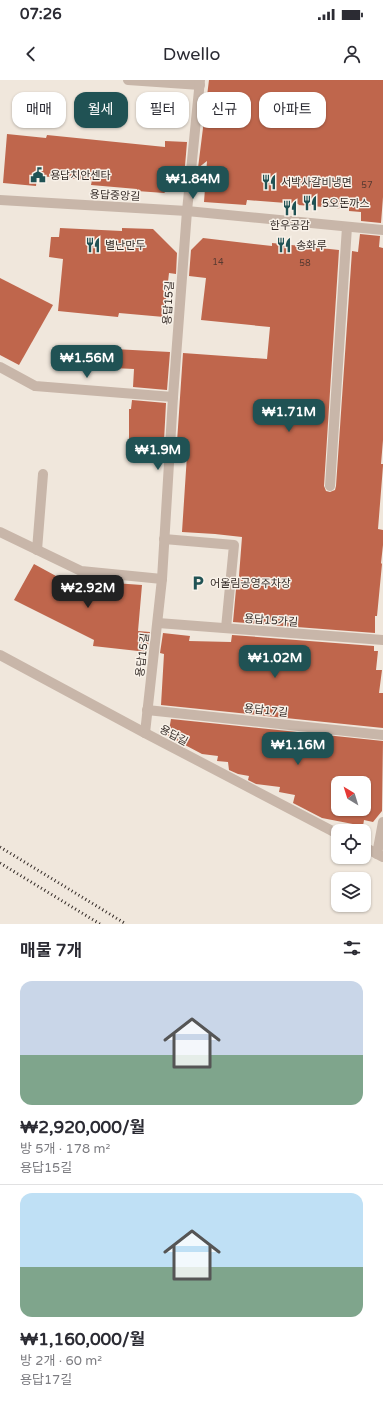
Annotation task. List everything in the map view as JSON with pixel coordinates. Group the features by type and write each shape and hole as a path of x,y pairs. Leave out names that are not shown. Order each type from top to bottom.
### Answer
{"street":[{"path":"128,80 200,83"},
{"name":"용답15길","path":"145,733 162,579 173,398 200,83"},
{"name":"용답중앙길","path":"0,200 188,211 383,230"},
{"path":"330,486 347,227"},
{"path":"0,367 34,386 173,398"},
{"path":"37,550 43,474"},
{"path":"0,532 81,571 162,579"},
{"path":"164,539 234,545 226,628"},
{"name":"용답15가길","path":"158,623 383,640"},
{"name":"용답길","path":"0,655 331,830"},
{"name":"용답17길","path":"147,710 383,735"},
{"path":"371,852 380,856 383,822"}],"building":[{"path":"209,80 383,80 383,197 381,223 361,221 361,212 349,211 349,209 247,200 246,205 204,202 207,161 198,168 203,128 251,128 251,92 208,92"},
{"path":"7,134 46,138 47,135 165,147 165,141 187,142 184,178 164,193 91,185 92,180 37,176 36,186 3,183"},
{"path":"60,228 122,231 122,228 153,229 177,253 176,274 169,273 164,317 119,313 118,317 58,311 63,259 49,257 51,237 59,237"},
{"path":"360,234 380,236 379,247 383,248 383,440 381,464 383,464 383,466 378,529 383,530 383,545 377,616 375,616 375,633 233,622 236,589 238,589 242,537 182,532 187,455 179,454 180,442 177,442 183,353 267,359 270,327 201,320 206,278 189,276 191,250 203,238 272,246 272,243 339,250 324,486 326,491 330,492 335,490 336,486 352,251 358,252"},
{"path":"0,278 53,305 19,365 0,355"},
{"path":"114,349 170,352 167,390 133,387 134,369 113,368"},
{"path":"132,400 166,403 164,441 129,441 129,409 131,409"},
{"path":"34,564 67,582 69,577 99,592 100,582 142,585 138,631 150,632 147,652 93,646 94,640 14,600"},
{"path":"163,633 190,636 189,641 231,642 232,635 374,646 374,651 378,651 376,670 382,670 379,693 383,693 383,728 161,705 164,654 160,653"},
{"path":"171,719 383,741 382,811 373,822 364,820 363,824 353,824 322,818 293,803 295,795 279,792 280,787 256,784 248,780 249,776 238,774 229,770 228,762 217,761 218,756 202,754 168,736"}],"railway":[{"path":"0,847 126,924"},
{"path":"0,863 100,924"}],"place":[{"name":"용답치안센타","path":"38,175"},
{"name":"서박사갈비냉면","path":"269,182"},
{"name":"5오돈까스","path":"310,203"},
{"name":"한우공감","path":"290,208"},
{"name":"별난만두","path":"93,245"},
{"name":"송화루","path":"284,245"},
{"name":"어울림공영주차장","path":"198,583"}]}
